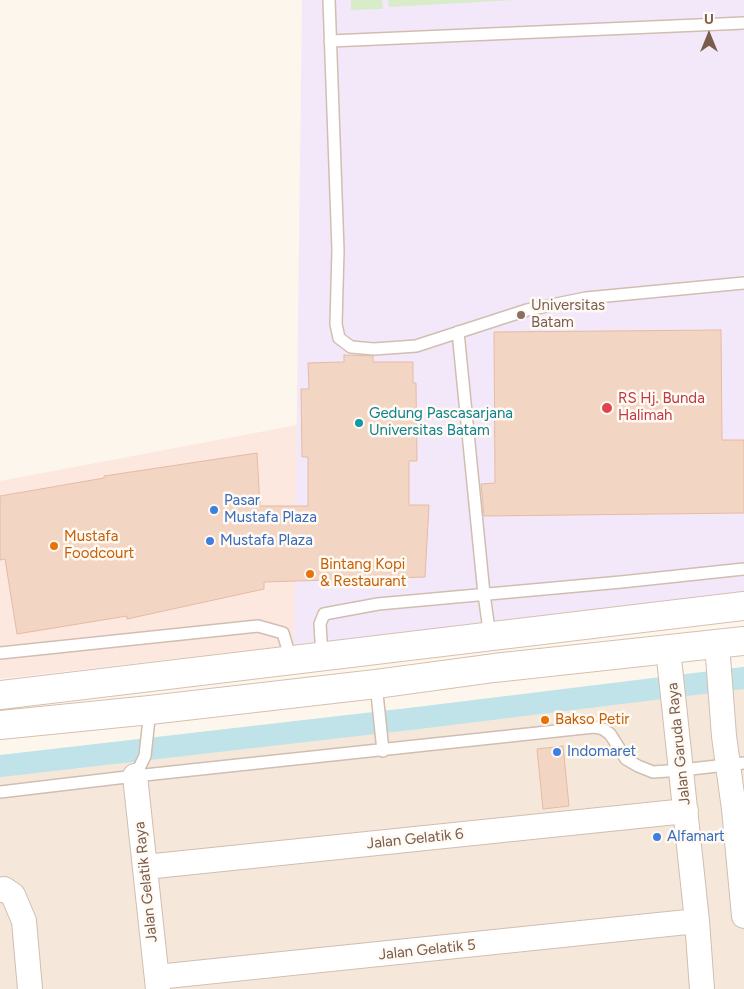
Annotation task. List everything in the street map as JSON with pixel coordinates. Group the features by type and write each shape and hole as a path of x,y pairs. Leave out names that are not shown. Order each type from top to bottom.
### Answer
{"main road":[{"path":"0,696 744,606"},
{"path":"0,725 149,721 377,697 494,668 668,649 718,655 744,641"}],"street":[{"name":"Jalan Garuda Raya","path":"668,649 698,921 702,989"},
{"path":"718,655 724,736 736,764 744,916"},
{"name":"Jalan Gelatik Raya","path":"140,766 145,867 158,983"},
{"name":"Jalan Gelatik 6","path":"145,867 686,810"},
{"path":"7,892 24,921 30,989"},
{"name":"Jalan Gelatik 5","path":"158,983 698,921"}],"lane":[{"path":"329,0 338,250 336,324 339,338 351,347 374,349 416,346 527,310 586,298 744,283"},
{"path":"330,41 744,23"},
{"path":"458,332 490,637"},
{"path":"322,657 320,624 324,614 378,604 622,582 744,568"},
{"path":"0,653 258,626 283,634 291,661"},
{"path":"377,697 383,751"},
{"path":"140,766 149,721"},
{"path":"0,792 140,766 383,751 594,727 603,729 610,734 626,759 653,772 736,764"}],"shaded area":[{"name":"Universitas Batam","path":"302,0 744,0 744,597 294,645"},
{"path":"297,425 294,645 0,679 0,481"},
{"path":"744,680 744,989 0,989 0,756"}],"green space":[{"path":"351,0 382,0 383,9 351,10"},
{"path":"388,0 515,0 389,7"}],"building":[{"name":"Universitas Batam","path":"721,330 722,440 744,440 744,513 484,516 481,484 495,483 494,332"},
{"path":"344,355 373,356 373,362 413,362 413,383 416,383 417,461 409,461 409,505 429,505 425,577 264,582 264,589 127,619 127,616 17,634 5,559 0,560 0,496 104,478 104,476 257,453 260,506 308,506 308,457 302,457 301,389 309,389 308,363 344,362"},
{"path":"563,746 569,806 543,809 537,749"}],"waterway":[{"path":"0,766 744,678"}],"place":[{"name":"Universitas Batam","path":"521,315"},
{"name":"RS Hj. Bunda Halimah","path":"607,408"},
{"name":"Gedung Pascasarjana Universitas Batam","path":"359,423"},
{"name":"Pasar Mustafa Plaza","path":"214,510"},
{"name":"Mustafa Plaza","path":"210,541"},
{"name":"Mustafa Foodcourt","path":"54,546"},
{"name":"Bintang Kopi & Restaurant","path":"310,574"},
{"name":"Bakso Petir","path":"545,720"},
{"name":"Indomaret","path":"557,752"},
{"name":"Alfamart","path":"657,837"}]}
